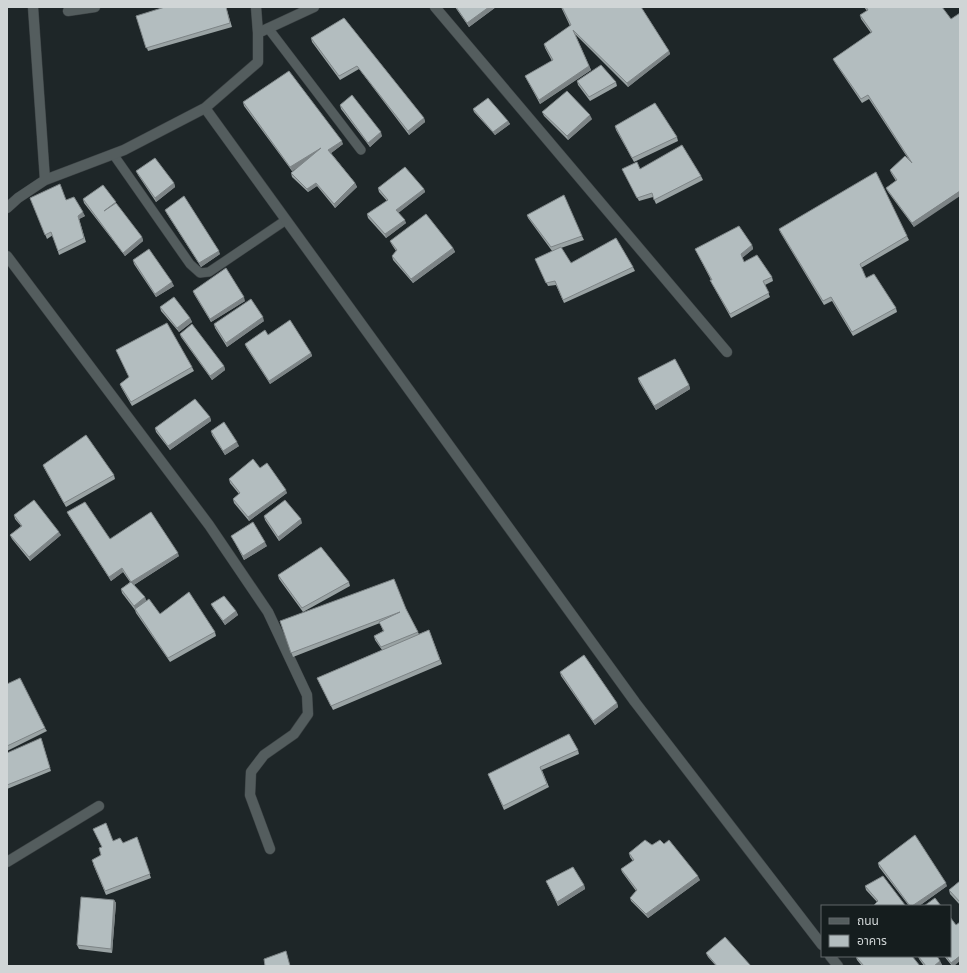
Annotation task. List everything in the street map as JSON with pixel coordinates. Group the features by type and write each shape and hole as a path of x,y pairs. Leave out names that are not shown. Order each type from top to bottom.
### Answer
{"street":[{"path":"33,7 45,180"},
{"path":"68,11 95,7"},
{"path":"7,208 18,198 45,180 124,150 206,108 258,62 256,7"},
{"path":"258,33 314,7"},
{"path":"435,7 726,352"},
{"path":"206,108 635,702 821,944"},
{"path":"7,256 208,525 268,612 307,695 308,714 294,734 264,755 251,772 250,795 270,849"},
{"path":"7,862 99,806"},
{"path":"831,957 838,966"}],"lane":[{"path":"268,28 361,150"},
{"path":"113,154 190,264 200,272 209,272 286,220"}],"building":[{"path":"165,7 226,7 230,23 146,48 136,16"},
{"path":"456,7 489,7 467,23"},
{"path":"562,7 641,7 669,51 627,83 573,30 589,66 539,100 525,76 553,60 544,44 571,25"},
{"path":"866,7 942,7 951,19 960,13 960,191 912,223 886,188 897,180 890,170 905,156 912,163 868,95 861,99 833,59 872,32 860,15 868,10"},
{"path":"344,18 424,118 408,131 357,66 339,76 311,38"},
{"path":"601,65 616,82 589,97 577,81"},
{"path":"289,71 342,141 328,150 355,183 334,204 316,183 307,189 291,173 321,148 290,167 243,102"},
{"path":"567,91 590,115 567,136 542,112"},
{"path":"352,95 381,132 368,143 340,105"},
{"path":"488,98 508,121 493,132 473,109"},
{"path":"655,103 677,137 632,158 615,126"},
{"path":"682,145 701,176 654,200 652,193 637,198 622,169 637,162 640,169"},
{"path":"155,158 174,183 155,198 136,171"},
{"path":"405,167 424,189 396,210 405,220 385,234 367,214 388,200 378,188"},
{"path":"876,172 907,236 860,264 866,278 874,274 896,308 852,332 831,297 823,301 779,229"},
{"path":"60,184 66,200 74,197 83,212 78,216 84,238 58,251 51,232 45,235 30,198"},
{"path":"103,185 116,202 104,211 116,203 142,237 123,253 83,199"},
{"path":"564,195 582,236 551,247 527,215"},
{"path":"184,196 219,251 199,263 165,210"},
{"path":"426,214 453,248 411,279 392,256 397,250 390,241"},
{"path":"739,226 752,245 741,254 744,262 757,255 772,277 763,281 769,293 730,314 710,280 712,280 695,249"},
{"path":"616,238 633,267 563,300 555,281 546,283 535,259 561,247 571,263"},
{"path":"149,249 172,282 155,294 133,260"},
{"path":"226,268 244,297 210,319 193,291"},
{"path":"174,297 190,318 177,328 160,307"},
{"path":"251,299 263,317 226,343 214,324"},
{"path":"290,320 311,353 269,381 245,344 265,330 268,335"},
{"path":"167,323 192,367 131,402 120,384 129,377 116,350"},
{"path":"192,324 224,366 210,376 180,334"},
{"path":"675,359 689,385 654,406 638,378"},
{"path":"195,399 210,417 168,446 155,428"},
{"path":"224,422 237,442 223,451 211,431"},
{"path":"86,435 114,475 64,503 43,465"},
{"path":"253,459 260,468 267,463 286,490 248,517 233,499 240,493 229,479"},
{"path":"34,500 59,532 29,557 10,535 22,526 14,515"},
{"path":"285,500 301,519 278,537 264,516"},
{"path":"85,502 110,539 151,512 178,553 131,582 122,568 109,577 67,512"},
{"path":"253,522 265,542 243,556 231,536"},
{"path":"321,547 349,582 302,608 278,575"},
{"path":"394,579 406,609 418,632 381,647 374,636 384,631 379,622 400,612 291,653 280,621"},
{"path":"131,582 145,597 134,606 121,589"},
{"path":"189,592 215,632 168,658 135,609 149,599 160,614"},
{"path":"224,596 236,611 223,621 211,604"},
{"path":"429,630 440,660 331,706 317,678"},
{"path":"584,655 617,703 593,721 560,672"},
{"path":"20,678 45,728 7,746 7,684"},
{"path":"569,734 578,750 540,767 547,784 503,806 488,774"},
{"path":"41,738 50,768 7,785 7,753"},
{"path":"106,823 113,841 120,838 123,843 137,837 150,874 105,891 92,860 101,855 99,848 102,847 93,829"},
{"path":"915,835 946,883 913,905 909,905 878,863"},
{"path":"645,840 652,845 660,840 664,844 669,840 698,876 646,914 630,898 637,890 621,869 634,860 629,853"},
{"path":"573,867 584,885 557,902 546,881"},
{"path":"883,876 905,905 874,905 878,901 865,886"},
{"path":"960,881 960,902 949,890"},
{"path":"81,897 114,900 111,949 77,945"},
{"path":"935,898 940,905 925,905"},
{"path":"951,918 956,925 960,922 960,956 951,963 947,957 951,957"},
{"path":"725,937 751,966 717,966 706,953"},
{"path":"286,951 290,966 265,966 264,959"},
{"path":"856,957 913,957 920,966 864,966"},
{"path":"919,957 938,957 940,961 934,966 926,966"}]}
